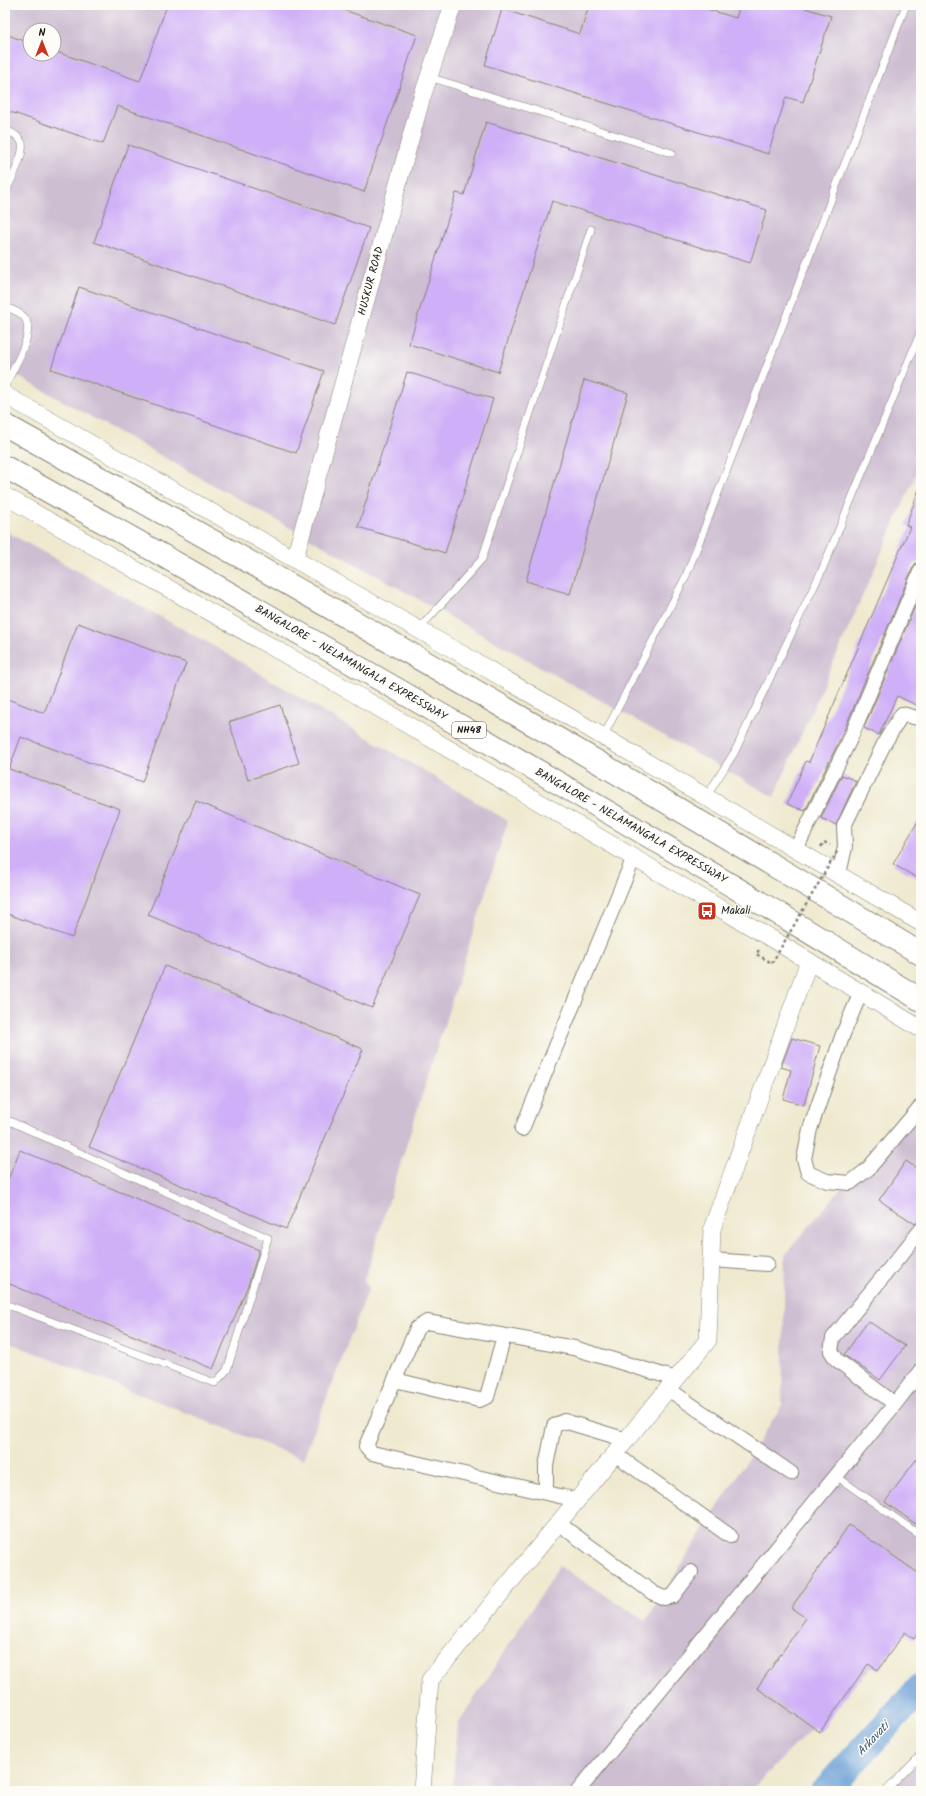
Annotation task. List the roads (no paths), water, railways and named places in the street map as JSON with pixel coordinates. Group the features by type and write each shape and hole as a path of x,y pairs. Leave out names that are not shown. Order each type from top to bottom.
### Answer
{"highway":[{"path":"5,425 278,578 587,755 921,954"},
{"name":"BANGALORE - NELAMANGALA EXPRESSWAY","path":"8,468 388,683 761,902 921,1000"}],"street":[{"name":"HUSKUR ROAD","path":"295,558 421,100 453,5"},
{"path":"5,395 295,558 921,923"},
{"path":"5,496 362,698 809,960 921,1029"},
{"path":"796,849 850,739 921,570"},
{"path":"839,874 845,847 844,826 885,742 902,714 921,719"},
{"path":"522,1129 634,857"},
{"path":"422,1791 430,1680 708,1340 712,1229 809,960"},
{"path":"861,992 840,1040 810,1129 804,1159 808,1173 827,1182 850,1182 868,1169 921,1106"},
{"path":"895,1404 837,1360 831,1351 833,1338 921,1230"},
{"path":"711,1260 767,1264"},
{"path":"577,1500 372,1454 366,1446 417,1328 427,1322 574,1348 672,1384 791,1473"},
{"path":"394,1380 479,1400 487,1397 504,1336"},
{"path":"578,1791 895,1404 921,1370"},
{"path":"546,1493 546,1466 554,1426 564,1421 627,1440"},
{"path":"615,1454 730,1536"},
{"path":"558,1523 653,1593 664,1598 673,1596 691,1572"}],"lane":[{"path":"603,737 686,576 906,5"},
{"path":"429,77 672,153"},
{"path":"5,130 14,134 22,143 22,154 5,193"},
{"path":"419,630 482,559 591,228"},
{"path":"5,307 21,314 25,318 28,327 26,342 5,386"},
{"path":"706,797 734,753 822,570 921,331"},
{"path":"5,1119 268,1238 227,1370 215,1383 5,1304"},
{"path":"836,1476 921,1536"},
{"path":"886,1791 921,1755"}],"waterway":[{"name":"Arkavati","path":"825,1791 921,1688"}],"place":[{"name":"Makali","path":"707,911"}]}
